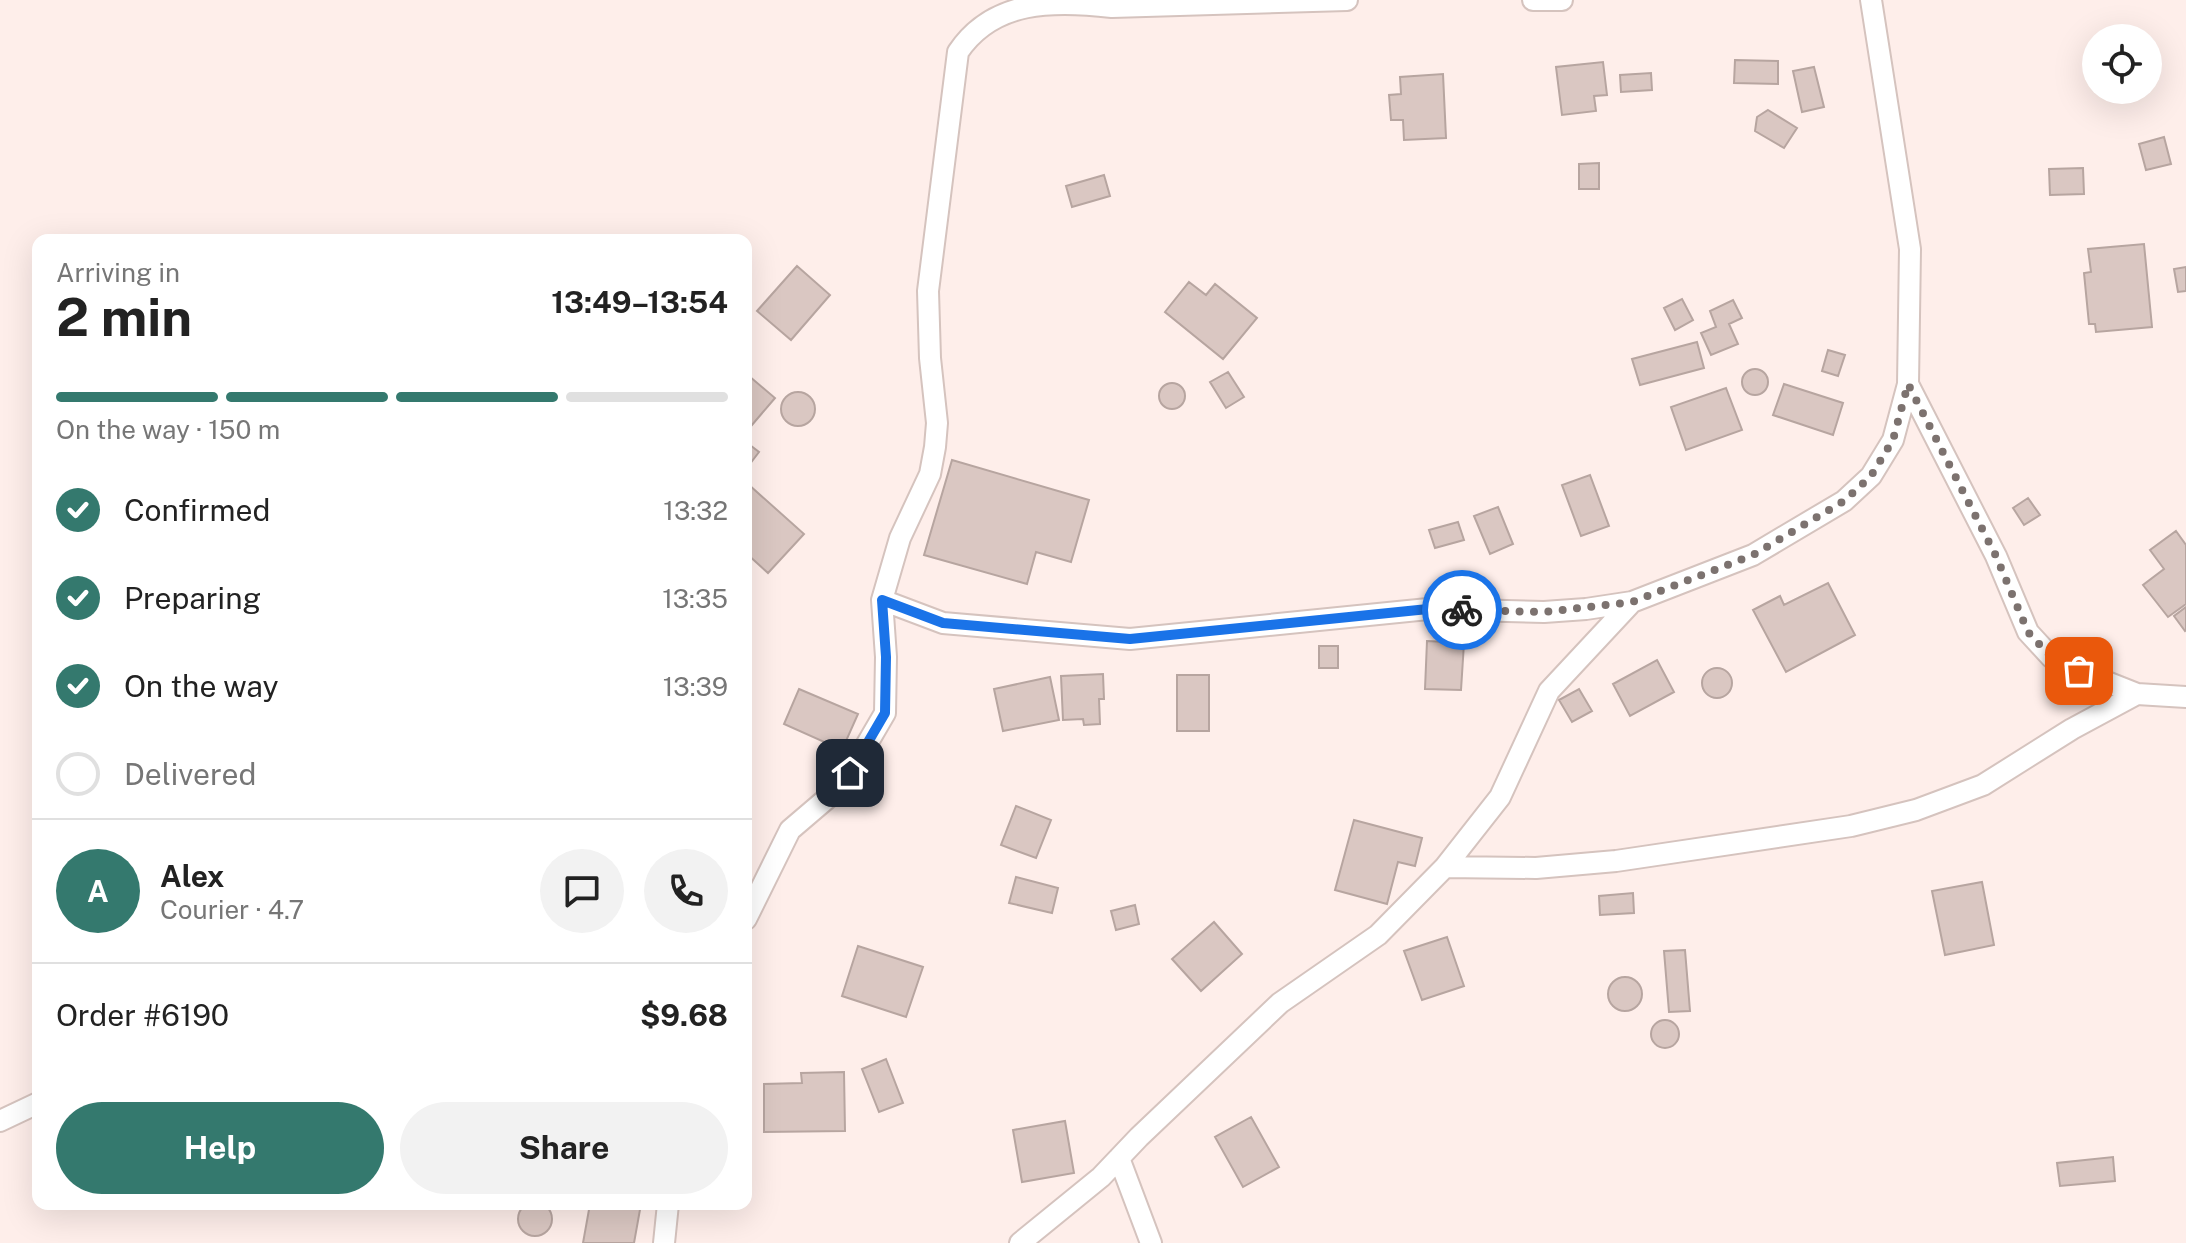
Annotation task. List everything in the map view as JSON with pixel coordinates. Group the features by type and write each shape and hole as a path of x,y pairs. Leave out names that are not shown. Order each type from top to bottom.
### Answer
{"lane":[{"path":"752,907 790,830 831,795 850,773 885,713 886,657 882,600 900,538 930,474 935,447 937,423 930,358 928,291 958,52 967,36 990,16 1007,8 1036,4 1075,1 1112,7 1347,0"},
{"path":"1533,0 1562,0"},
{"path":"882,600 943,623 1130,639 1428,609 1544,612 1632,602 1753,555 1844,501 1871,476 1893,440 1908,384 1910,249 1871,0"},
{"path":"1908,384 1996,556 2028,632 2051,657 2079,671 2137,694 2186,697"},
{"path":"1020,1243 1101,1177 1280,1003 1378,935 1445,867 1500,797 1549,691 1632,602"},
{"path":"1445,867 1536,868 1616,861 1851,826 1916,810 1983,785 2072,729 2137,694"},
{"path":"0,1121 32,1106"},
{"path":"1119,1158 1151,1243"},
{"path":"664,1243 667,1210"}],"building":[{"path":"1735,60 1778,61 1778,84 1734,83"},
{"path":"1603,62 1607,95 1594,96 1596,111 1562,115 1556,67"},
{"path":"1814,67 1824,107 1802,112 1793,71"},
{"path":"1651,73 1652,90 1621,92 1620,75"},
{"path":"1443,74 1446,138 1404,140 1403,120 1391,120 1389,95 1401,94 1400,77"},
{"path":"1768,110 1797,128 1784,148 1755,131 1757,117"},
{"path":"2164,137 2171,164 2146,170 2139,144"},
{"path":"1599,163 1599,189 1579,189 1579,164"},
{"path":"2083,168 2084,194 2050,195 2049,169"},
{"path":"1104,175 1110,196 1072,207 1066,186"},
{"path":"2144,244 2152,327 2096,332 2095,324 2089,324 2084,273 2091,272 2088,249"},
{"path":"797,266 830,295 791,340 757,311"},
{"path":"2186,267 2186,291 2178,292 2174,269"},
{"path":"1189,282 1206,295 1215,284 1257,318 1223,359 1165,312"},
{"path":"1682,299 1693,320 1675,330 1664,308"},
{"path":"1733,300 1742,318 1729,324 1738,344 1711,355 1701,333 1716,327 1710,311"},
{"path":"1697,342 1704,368 1640,385 1632,359"},
{"path":"1828,350 1845,355 1838,376 1822,371"},
{"path":"1755,369 1764,373 1768,382 1764,391 1755,395 1746,391 1742,382 1746,373"},
{"path":"1228,372 1244,397 1226,408 1210,382"},
{"path":"752,379 775,398 752,425"},
{"path":"1172,383 1181,387 1185,396 1181,405 1172,409 1163,405 1159,396 1163,387"},
{"path":"1784,384 1843,403 1833,435 1773,415"},
{"path":"1726,388 1742,430 1686,450 1671,407"},
{"path":"798,392 810,397 815,409 810,421 798,426 786,421 781,409 786,397"},
{"path":"752,447 759,452 752,461"},
{"path":"952,460 1089,500 1071,562 1036,552 1027,584 924,555"},
{"path":"1590,475 1609,526 1581,536 1562,485"},
{"path":"752,488 804,534 768,573 752,558"},
{"path":"2028,498 2040,515 2024,525 2013,508"},
{"path":"1498,507 1513,544 1490,554 1474,516"},
{"path":"1458,522 1464,540 1435,548 1429,530"},
{"path":"2176,531 2186,545 2186,604 2168,617 2143,585 2164,569 2150,550"},
{"path":"1828,583 1855,635 1786,672 1753,610 1780,596 1784,605"},
{"path":"2186,607 2186,630 2185,631 2174,616"},
{"path":"1427,641 1464,643 1461,690 1425,689"},
{"path":"1319,646 1338,646 1338,668 1319,668"},
{"path":"1657,660 1674,692 1630,716 1613,684"},
{"path":"1717,668 1728,672 1732,683 1728,694 1717,698 1706,694 1702,683 1706,672"},
{"path":"1103,674 1104,699 1099,699 1100,724 1084,725 1083,719 1063,720 1061,676"},
{"path":"1177,675 1209,675 1209,731 1177,731"},
{"path":"1050,677 1059,720 1003,731 994,689"},
{"path":"799,689 858,714 842,750 784,724"},
{"path":"1579,689 1592,711 1572,722 1559,700"},
{"path":"1016,806 1051,820 1036,858 1001,845"},
{"path":"1354,820 1422,838 1415,866 1398,862 1387,904 1335,890"},
{"path":"1016,877 1058,888 1052,913 1009,903"},
{"path":"1982,882 1994,945 1945,955 1932,891"},
{"path":"1633,893 1634,913 1600,915 1599,896"},
{"path":"1135,905 1139,924 1116,930 1111,911"},
{"path":"1214,922 1242,954 1201,991 1172,959"},
{"path":"1447,937 1464,986 1422,1000 1404,951"},
{"path":"858,946 923,967 906,1017 842,996"},
{"path":"1685,950 1690,1011 1669,1012 1664,951"},
{"path":"1625,977 1637,982 1642,994 1637,1006 1625,1011 1613,1006 1608,994 1613,982"},
{"path":"1665,1020 1675,1024 1679,1034 1675,1044 1665,1048 1655,1044 1651,1034 1655,1024"},
{"path":"886,1059 903,1103 879,1112 862,1069"},
{"path":"844,1072 845,1131 764,1132 764,1084 802,1083 801,1073"},
{"path":"1251,1117 1279,1167 1243,1187 1215,1137"},
{"path":"1065,1121 1074,1173 1022,1182 1013,1130"},
{"path":"2113,1157 2115,1181 2060,1186 2057,1163"},
{"path":"521,1210 549,1210 551,1225 541,1235 529,1235 519,1225"},
{"path":"589,1210 640,1210 634,1243 583,1243"}],"way so far":[{"path":"1462,610 1544,612 1632,602 1753,555 1844,501 1871,476 1893,440 1908,384 1996,556 2028,632 2051,657 2079,671"}],"route":[{"path":"850,773 885,713 886,657 882,600 943,623 1130,639 1428,609 1462,610"}]}
